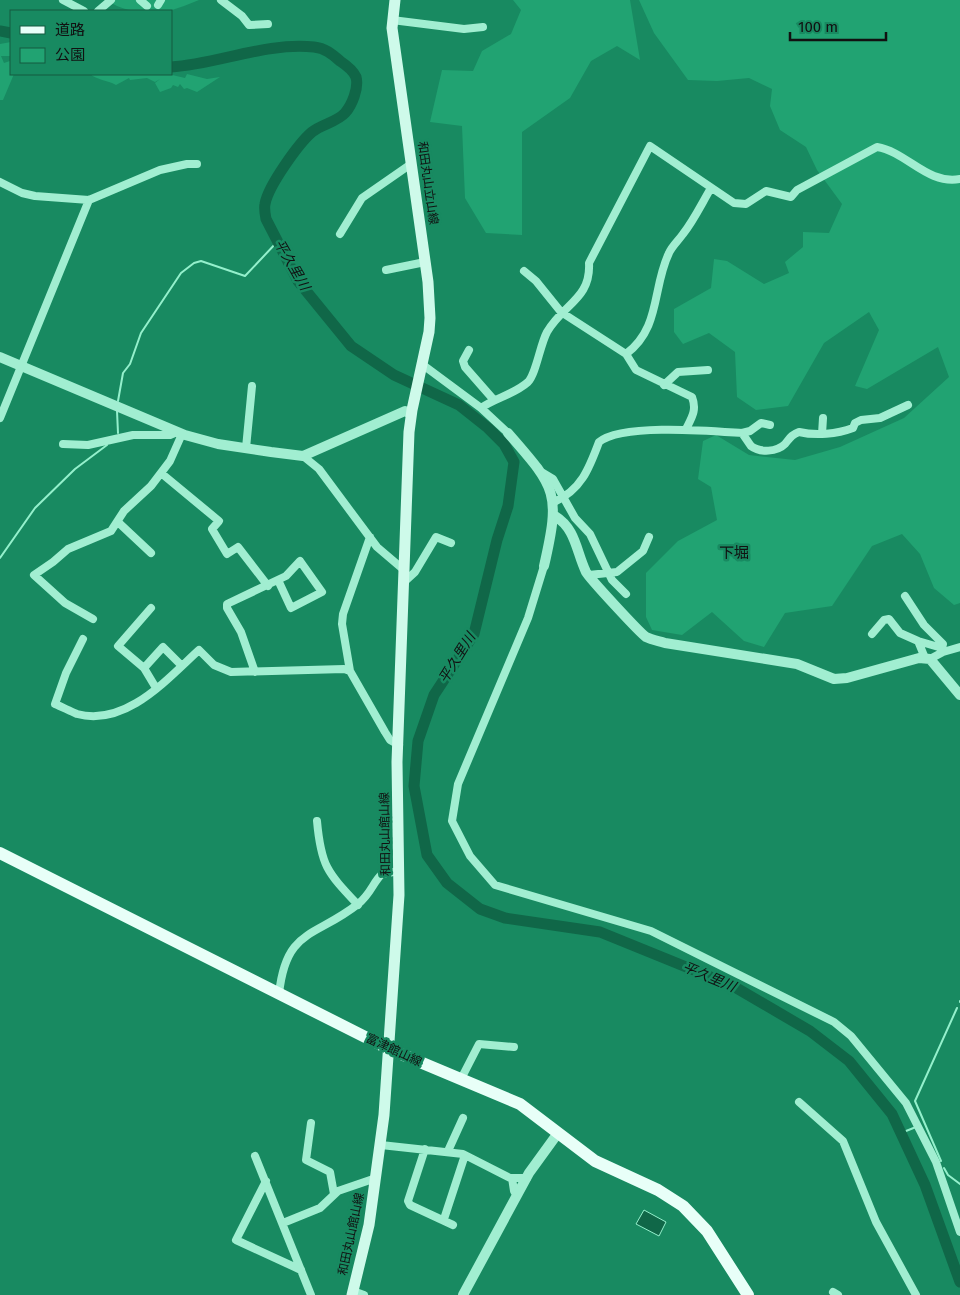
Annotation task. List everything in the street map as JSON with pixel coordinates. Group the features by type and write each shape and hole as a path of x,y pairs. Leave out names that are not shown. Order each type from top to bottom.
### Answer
{"main road":[{"name":"和田丸山立山線","path":"395,0 392,20 425,262 430,318 422,367"},
{"name":"和田丸山館山線","path":"356,1294 381,1145 389,1049 399,871 399,745 403,583 411,412 422,367"},
{"name":"富津館山線","path":"0,853 389,1049 520,1104 595,1161 658,1190 683,1206 707,1231 748,1295"}],"street":[{"path":"63,0 82,10"},
{"path":"99,10 111,0"},
{"path":"140,0 147,6"},
{"path":"221,0 242,16 249,25 268,24"},
{"path":"392,20 464,29 483,27"},
{"path":"480,408 493,399 528,382 534,372 541,344 561,312 581,295 588,284 589,263 650,146 734,203 746,204 766,191 791,197 797,190 877,147 888,149 935,177 960,179"},
{"path":"0,182 22,193 35,196 89,200 160,170 175,166 197,164"},
{"path":"340,234 362,198 411,164"},
{"path":"626,354 643,338 651,320 664,264 670,250 683,234 711,188"},
{"path":"0,418 89,200"},
{"path":"386,270 425,262"},
{"path":"524,271 536,281 561,312 626,354 636,370 692,398 696,406 686,429"},
{"path":"469,350 463,361 465,367 493,399"},
{"path":"0,357 180,433 218,444 303,456 319,469 370,537 404,570"},
{"path":"422,367 480,408 508,433 543,473 559,500 590,534 616,585 626,594"},
{"path":"664,384 678,372 708,370"},
{"path":"246,448 252,386"},
{"path":"742,433 751,446 766,450 777,450 785,444 789,437 799,432 813,435 847,430 853,428 855,423 861,420 880,418 908,405"},
{"path":"303,456 405,411 411,412"},
{"path":"822,434 823,418"},
{"path":"770,425 761,422 742,433 686,429 626,432 604,438 599,442 581,483 559,500 544,566 528,618 458,784 452,821 470,856 495,885 651,931 834,1022 851,1036 906,1103 936,1162 960,1232"},
{"path":"63,444 88,445 114,438 180,433"},
{"path":"93,619 65,603 34,575 68,549 111,531 119,523 124,511 151,486 170,461 180,433"},
{"path":"160,473 219,520 212,529 227,554 238,547 268,586"},
{"path":"555,516 569,528 588,575 636,629 647,637 665,643 797,664 834,679 847,678 928,659 960,646"},
{"path":"119,523 151,553"},
{"path":"370,537 365,557 343,614 342,624 350,672 390,740 399,745"},
{"path":"588,575 617,572 643,551 649,537"},
{"path":"403,583 415,572 436,538 452,543"},
{"path":"255,672 241,632 227,608 227,604 286,576 300,562 322,592 291,608 278,580"},
{"path":"872,634 884,620 889,619 900,634 942,648 943,644 924,625 905,596"},
{"path":"151,608 118,646 144,668 156,688"},
{"path":"83,638 66,673 56,704 77,714 102,715 134,706 200,650 222,670 255,672 344,668 350,672"},
{"path":"918,641 928,659 960,695"},
{"path":"144,668 163,647 182,666"},
{"path":"317,822 320,852 328,870 358,905"},
{"path":"279,994 281,977 290,951 302,938 358,905 367,896 382,874 399,871"},
{"path":"461,1079 479,1044 514,1047"},
{"path":"799,1102 843,1141 876,1222 916,1295"},
{"path":"448,1151 463,1118"},
{"path":"311,1123 306,1160 330,1172 334,1194"},
{"path":"463,1295 517,1195 558,1133"},
{"path":"381,1145 448,1151 465,1155 512,1178 527,1178"},
{"path":"425,1149 408,1201 410,1204 453,1225"},
{"path":"444,1219 465,1155"},
{"path":"255,1156 311,1295"},
{"path":"283,1223 320,1208 334,1194 376,1178"},
{"path":"512,1178 514,1191 517,1195"},
{"path":"266,1180 236,1240 301,1270"}],"green space":[{"path":"109,0 199,0 172,10 128,10"},
{"path":"513,0 630,0 640,60 617,46 591,61 570,98 522,132 522,235 486,233 465,198 462,126 430,122 442,70 473,71 482,51 511,34 521,10"},
{"path":"639,0 960,0 960,603 954,605 934,588 920,554 902,534 872,546 832,606 785,613 764,647 744,641 712,612 682,635 652,630 646,617 646,573 678,541 717,520 711,487 698,479 703,441 716,435 749,455 795,460 840,447 904,418 949,377 938,347 867,389 855,386 879,330 869,312 824,343 788,406 756,410 737,397 735,352 709,333 683,344 674,332 674,309 711,288 714,259 727,261 764,284 789,273 785,262 803,247 803,232 829,233 842,204 817,170 806,147 780,130 770,106 772,89 749,78 717,81 688,80 654,33"},
{"path":"10,42 10,56 1,56 4,63 10,61 10,75 14,75 3,100 0,100 0,44"},
{"path":"187,74 207,79 220,77 197,92 187,88 184,89 180,84 178,87 173,85 171,88 160,92 155,83 160,79 155,82 147,78 130,80 129,78 116,85 92,75 172,75 185,78"}],"shaded area":[{"path":"644,1210 666,1222 659,1236 636,1224"}],"waterway":[{"name":"平久里川","path":"0,31 10,33"},
{"name":"平久里川","path":"172,67 206,62 260,50 296,46 325,50 351,70 356,77 357,86 350,106 342,116 312,132 292,155 267,196 265,204 266,219 298,281 351,346 394,375 459,405 488,428 504,444 514,462 508,506 497,540 474,634 434,695 418,741 414,786 427,855 447,883 480,909 505,918 600,932 733,986 810,1031 849,1061 892,1114 925,1185 960,1282"},
{"path":"118,401 123,373 130,364 141,333 181,273 194,263 201,261 245,276 278,241"},
{"path":"117,411 118,433"},
{"path":"0,558 35,508 75,469 107,445"},
{"path":"941,1161 915,1101 957,1008"},
{"path":"901,1133 916,1127"},
{"path":"944,1168 948,1175 960,1184"}],"district":[{"name":"下堀","path":"734,553"}]}
